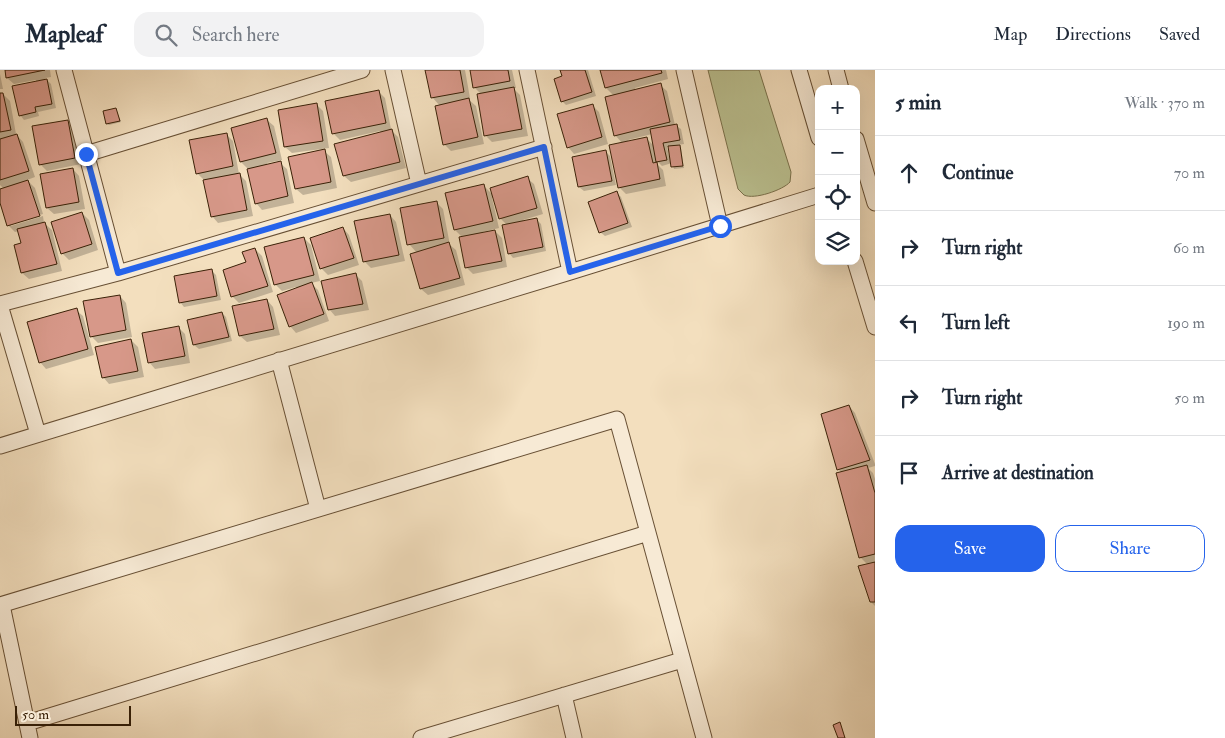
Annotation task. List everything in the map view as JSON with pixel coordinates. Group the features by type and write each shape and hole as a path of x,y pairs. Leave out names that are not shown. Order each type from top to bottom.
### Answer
{"street":[{"path":"64,70 118,273"},
{"path":"86,154 362,70"},
{"path":"393,70 419,184"},
{"path":"527,70 570,272"},
{"path":"684,70 720,226"},
{"path":"799,70 817,130"},
{"path":"836,70 840,85"},
{"path":"38,434 0,304 118,273 544,147"},
{"path":"860,152 875,203"},
{"path":"0,446 815,195"},
{"path":"856,265 875,327"},
{"path":"279,360 318,509"},
{"path":"648,533 29,731 1,605 617,419 704,738"},
{"path":"421,738 437,736 564,695 682,660"},
{"path":"564,695 574,738"}],"green space":[{"path":"708,70 759,70 791,172 790,182 786,185 768,193 754,196 744,195 738,189"}],"building":[{"path":"5,70 45,70 6,78"},
{"path":"425,70 460,70 464,92 431,98"},
{"path":"470,70 508,70 510,81 473,88"},
{"path":"560,70 585,70 592,92 561,102 554,79 562,76"},
{"path":"600,70 661,70 662,73 605,88"},
{"path":"47,79 52,104 35,107 36,112 19,116 12,86"},
{"path":"661,83 670,122 614,136 605,97"},
{"path":"514,87 522,129 484,136 477,94"},
{"path":"379,90 386,123 332,134 325,101"},
{"path":"0,93 3,93 11,130 0,132"},
{"path":"469,98 478,137 443,145 435,106"},
{"path":"317,103 323,141 284,147 278,110"},
{"path":"593,104 602,137 567,148 557,114"},
{"path":"116,108 120,121 106,124 103,111"},
{"path":"267,118 276,153 240,162 231,128"},
{"path":"68,120 75,158 39,165 32,126"},
{"path":"677,124 680,140 663,143 667,160 656,162 650,129"},
{"path":"392,129 400,162 343,176 334,144"},
{"path":"227,133 233,166 196,174 189,140"},
{"path":"17,134 29,171 0,180 0,139"},
{"path":"647,137 653,163 657,162 660,179 618,188 609,145"},
{"path":"680,145 683,166 671,167 668,146"},
{"path":"325,149 331,182 295,189 288,157"},
{"path":"606,150 612,181 578,187 572,157"},
{"path":"281,161 288,196 255,204 247,169"},
{"path":"73,168 79,202 46,208 40,174"},
{"path":"240,173 247,210 211,217 203,180"},
{"path":"528,176 537,208 499,219 490,188"},
{"path":"28,180 40,216 7,226 0,203 0,189"},
{"path":"484,184 493,221 454,230 445,193"},
{"path":"617,191 628,223 599,233 588,202"},
{"path":"437,201 444,238 407,245 400,208"},
{"path":"82,212 92,244 61,254 51,222"},
{"path":"390,214 399,255 363,262 354,221"},
{"path":"537,218 543,247 508,254 502,225"},
{"path":"45,222 57,264 21,273 14,245 21,243 17,229"},
{"path":"343,227 354,258 320,269 310,238"},
{"path":"495,230 502,261 465,268 459,237"},
{"path":"304,237 314,275 274,285 264,247"},
{"path":"449,242 460,278 420,289 410,254"},
{"path":"255,248 268,286 231,297 223,270 246,262 242,252"},
{"path":"212,269 217,296 179,303 174,276"},
{"path":"356,273 363,304 328,310 321,281"},
{"path":"312,282 324,314 289,327 277,295"},
{"path":"120,295 126,330 90,337 83,301"},
{"path":"267,299 274,329 239,336 232,306"},
{"path":"77,308 88,349 39,363 27,322"},
{"path":"222,312 229,337 193,345 187,320"},
{"path":"179,326 185,356 148,363 142,333"},
{"path":"131,339 138,371 102,378 95,347"},
{"path":"849,405 870,460 837,470 821,414"},
{"path":"867,465 875,493 875,554 859,558 836,473"},
{"path":"875,562 875,602 870,602 858,566"},
{"path":"840,722 845,738 838,738 833,725"}],"route":[{"path":"86,154 118,273 544,147 570,272 720,226"}]}
